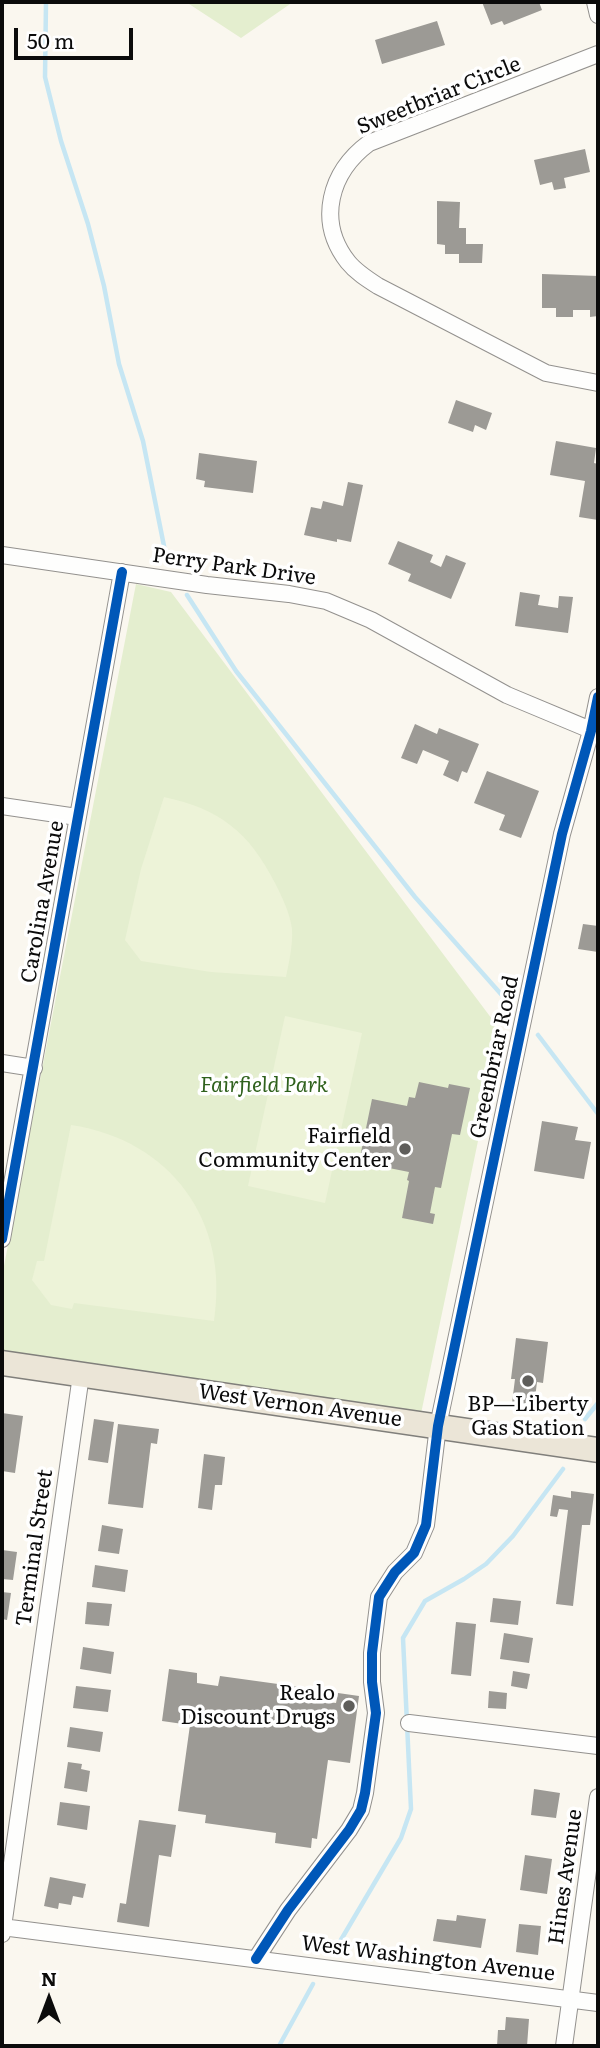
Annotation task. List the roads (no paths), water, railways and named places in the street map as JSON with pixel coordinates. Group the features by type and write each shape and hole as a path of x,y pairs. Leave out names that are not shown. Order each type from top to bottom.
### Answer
{"main road":[{"name":"West Vernon Avenue","path":"2,1363 598,1450"}],"street":[{"path":"595,2 598,15"},
{"name":"Sweetbriar Circle","path":"598,54 369,143 350,159 343,169 333,192 331,217 336,241 342,253 357,272 377,286 546,373 598,383"},
{"name":"Perry Park Drive","path":"2,555 326,601 371,620 507,695 595,732"},
{"name":"Carolina Avenue","path":"2,1239 121,572"},
{"name":"Greenbriar Road","path":"256,1959 288,1910 361,1811 376,1713 372,1653 379,1597 395,1572 414,1553 426,1525 438,1426 562,834 595,732 598,697"},
{"path":"2,806 77,817"},
{"path":"2,1063 34,1068"},
{"name":"Terminal Street","path":"2,1929 81,1375"},
{"path":"410,1723 598,1746"},
{"name":"Hines Avenue","path":"564,2046 598,1797"},
{"name":"West Washington Avenue","path":"2,1929 598,2003"}],"waterway":[{"path":"46,2 45,77 104,286 119,364 143,441 166,556"},
{"path":"187,595 236,671 415,897 508,1002"},
{"path":"538,1035 598,1114"},
{"path":"585,1419 598,1403"},
{"path":"335,1950 401,1838 411,1809 403,1638 425,1601 486,1564 513,1536 563,1469"},
{"path":"279,2046 313,1984"}],"place":[{"name":"Fairfield Community Center","path":"405,1149"},
{"name":"BP—Liberty Gas Station","path":"528,1381"},
{"name":"Realo Discount Drugs","path":"349,1706"}],"park label":[{"name":"Fairfield Park","path":"264,1086"}]}
